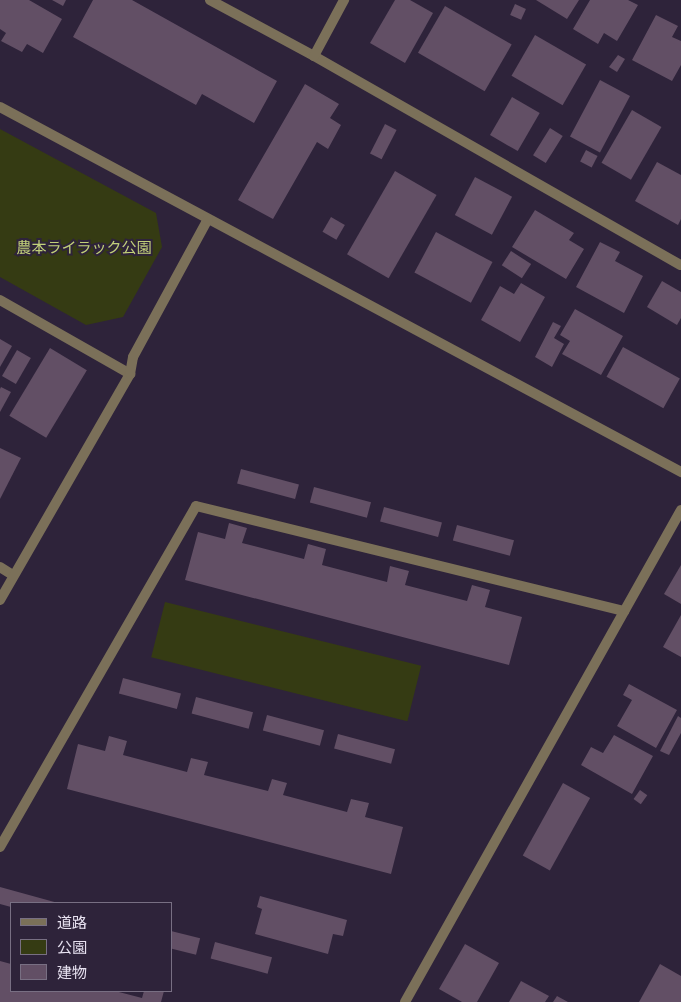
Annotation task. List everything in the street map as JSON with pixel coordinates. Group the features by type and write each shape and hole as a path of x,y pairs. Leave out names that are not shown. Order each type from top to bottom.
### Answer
{"street":[{"path":"210,0 314,56 681,265"},
{"path":"314,56 344,0"},
{"path":"0,106 681,472"},
{"path":"0,600 130,374 133,357 208,219"},
{"path":"0,300 130,374"},
{"path":"0,847 196,506 624,611"},
{"path":"405,1002 681,510"},
{"path":"0,567 14,575"}],"green space":[{"name":"農本ライラック公園","path":"0,129 156,213 162,247 123,317 86,325 0,277"},
{"path":"165,602 421,666 407,721 151,657"}],"building":[{"path":"0,0 29,0 62,19 43,53 27,44 22,52 1,41 6,33 0,29"},
{"path":"52,0 66,0 63,6"},
{"path":"93,0 132,0 277,81 254,123 202,94 196,105 73,37"},
{"path":"395,0 410,0 433,13 405,63 370,43"},
{"path":"536,0 579,0 567,19"},
{"path":"590,0 628,0 638,5 617,41 604,33 598,44 573,29"},
{"path":"515,4 526,9 521,20 510,15"},
{"path":"445,6 512,44 485,91 418,53"},
{"path":"656,15 678,26 672,37 681,41 681,65 672,81 632,60"},
{"path":"535,35 586,64 563,105 512,76"},
{"path":"618,55 625,59 617,72 609,67"},
{"path":"600,80 630,96 600,152 570,137"},
{"path":"305,84 339,104 330,118 341,125 328,149 317,142 273,219 238,200"},
{"path":"512,97 540,113 518,151 490,135"},
{"path":"632,110 661,127 631,180 602,163"},
{"path":"385,124 397,130 382,159 370,153"},
{"path":"550,128 563,136 546,163 533,155"},
{"path":"586,150 598,156 592,167 580,162"},
{"path":"657,162 681,175 681,219 678,225 635,201"},
{"path":"395,171 437,195 389,278 347,254"},
{"path":"475,177 512,197 492,235 455,215"},
{"path":"535,210 574,233 569,240 584,249 566,279 512,247"},
{"path":"331,217 345,225 336,240 322,232"},
{"path":"436,232 493,262 471,303 414,273"},
{"path":"600,242 620,252 615,261 643,276 624,313 576,287"},
{"path":"511,251 531,264 522,278 502,265"},
{"path":"662,281 681,292 681,318 677,325 647,307"},
{"path":"521,283 545,297 520,342 481,320 500,286 514,294"},
{"path":"575,309 623,336 601,375 562,354 570,341 560,335"},
{"path":"553,322 561,326 554,338 564,344 552,367 535,357"},
{"path":"0,339 12,346 0,367"},
{"path":"623,347 680,379 663,408 607,377"},
{"path":"50,348 87,370 46,438 9,416"},
{"path":"17,350 31,358 16,384 2,376"},
{"path":"1,387 11,392 0,412 0,389"},
{"path":"0,448 21,458 0,499"},
{"path":"241,469 299,485 295,499 237,483"},
{"path":"314,487 371,502 367,518 310,502"},
{"path":"384,507 442,523 438,537 380,521"},
{"path":"229,523 247,528 242,543 304,559 308,544 326,549 322,565 387,582 390,566 409,571 405,585 467,601 472,585 490,590 485,607 522,617 509,665 185,580 198,532 225,539"},
{"path":"457,525 514,540 510,556 453,540"},
{"path":"681,565 681,604 664,594"},
{"path":"681,615 681,657 663,647"},
{"path":"123,678 181,694 177,709 119,693"},
{"path":"629,684 677,710 656,748 617,726 632,700 623,695"},
{"path":"196,697 253,712 249,729 192,713"},
{"path":"267,715 324,730 320,746 263,730"},
{"path":"678,716 681,718 681,733 669,755 660,751"},
{"path":"338,734 395,749 391,764 334,748"},
{"path":"614,735 653,756 632,794 581,765 591,747 603,753"},
{"path":"109,736 127,741 123,755 187,772 191,758 208,762 204,775 268,791 272,779 287,783 283,795 347,812 351,799 369,803 365,817 403,827 391,874 67,789 78,744 105,751"},
{"path":"563,783 590,798 550,871 523,856"},
{"path":"640,790 647,795 641,804 634,799"},
{"path":"0,887 54,902 10,902 10,907 0,904"},
{"path":"260,896 347,920 343,936 333,934 328,954 255,934 262,909 257,907"},
{"path":"172,931 200,938 196,955 172,949"},
{"path":"215,942 272,957 268,974 211,958"},
{"path":"465,944 499,963 477,1002 462,1002 439,989"},
{"path":"0,961 10,964 10,992 119,992 142,998 144,992 164,992 161,1002 0,1002"},
{"path":"660,964 681,976 681,1002 639,1002"},
{"path":"521,981 549,996 545,1002 509,1002"},
{"path":"557,996 568,1002 553,1002"}]}
